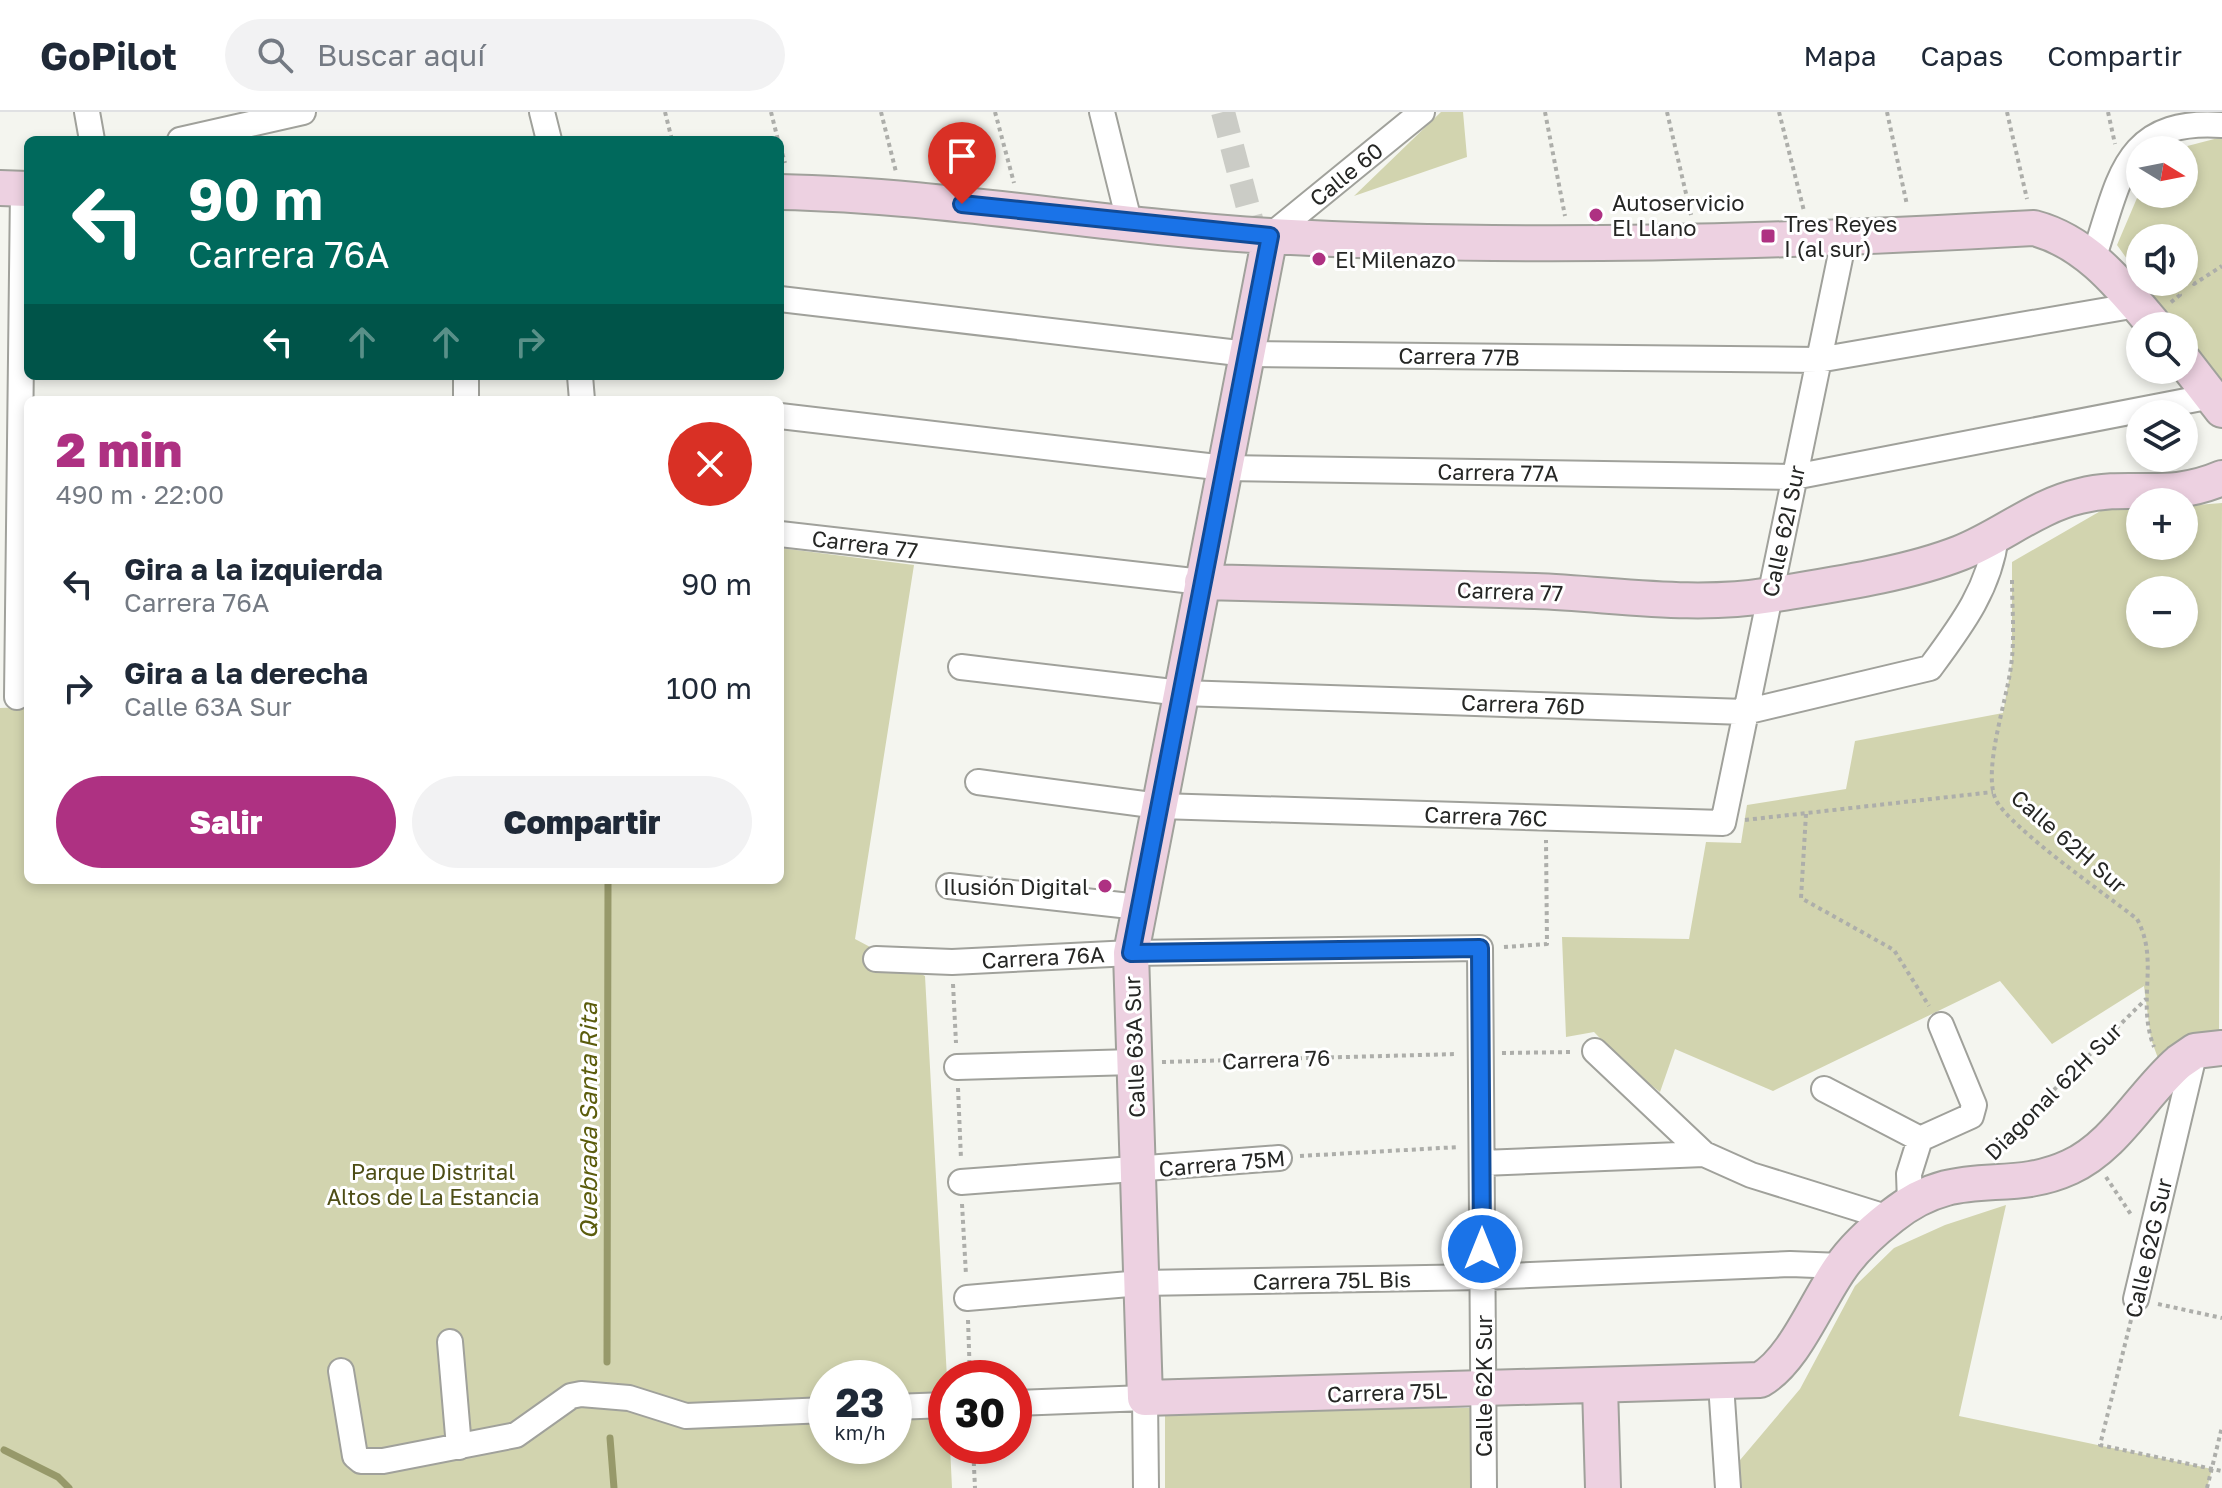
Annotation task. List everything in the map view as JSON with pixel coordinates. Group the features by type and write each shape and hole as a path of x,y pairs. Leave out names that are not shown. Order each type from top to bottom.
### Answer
{"street":[{"path":"87,112 91,136"},
{"path":"198,136 303,112"},
{"path":"542,112 548,136"},
{"path":"1102,112 1129,221"},
{"name":"Calle 60","path":"1270,236 1422,112"},
{"path":"2093,259 2122,174 2140,143 2169,127 2222,125"},
{"path":"15,697 17,188"},
{"path":"784,192 903,198 1270,236 1697,243 1828,240 2034,228 2072,242 2093,259 2143,312"},
{"name":"Calle 63A Sur","path":"1146,1488 1131,953 1270,236"},
{"name":"Calle 62I Sur","path":"1723,823 1818,360 1828,240"},
{"name":"Carrera 77B","path":"784,299 1247,354 1818,360 2126,318"},
{"path":"2198,379 2217,403"},
{"name":"Carrera 77A","path":"784,416 1225,468 1794,477 2217,403"},
{"name":"Carrera 77","path":"784,534 1202,582 1538,591 1682,601 1769,595 1921,565 1959,554 2081,495 2171,493 2194,490 2222,478"},
{"name":"Carrera 76D","path":"961,667 1181,693 1745,712 1930,668 1981,594 1993,564 1996,536"},
{"name":"Carrera 76C","path":"978,782 1159,806 1723,823"},
{"path":"949,886 1139,907"},
{"name":"Carrera 76A","path":"876,959 952,962 1131,953 1480,948"},
{"name":"Calle 62K Sur","path":"1480,948 1484,1488"},
{"path":"1900,1210 1920,1139 1971,1116 1973,1096 1941,1025"},
{"path":"1842,1266 1900,1210 1959,1183 2027,1180 2071,1167 2091,1154 2164,1074 2208,1050"},
{"name":"Calle 62G Sur","path":"2136,1299 2149,1241 2208,1050"},
{"path":"1595,1051 1704,1154 1751,1175 1900,1210"},
{"path":"957,1067 1134,1062"},
{"path":"1824,1089 1920,1139"},
{"path":"1482,1154 1704,1154"},
{"name":"Carrera 75M","path":"961,1182 1279,1158"},
{"name":"Carrera 75L Bis","path":"967,1298 1141,1283 1482,1277 1790,1264 1842,1266"},
{"name":"Carrera 75L","path":"1032,1402 1721,1384 1760,1380 1779,1365 1842,1266"},
{"path":"450,1342 459,1447"},
{"path":"341,1371 355,1456 361,1461 383,1461 516,1435 571,1396 581,1394 629,1398 686,1416 808,1411"},
{"path":"1721,1384 1728,1488"},
{"path":"1600,1387 1603,1488"}],"path":[{"path":"665,112 671,136"},
{"path":"771,112 777,136"},
{"path":"881,112 903,198"},
{"path":"995,112 1021,211"},
{"path":"1545,112 1570,243"},
{"path":"1667,112 1697,243"},
{"path":"1779,112 1828,240"},
{"path":"1887,112 1913,235"},
{"path":"2007,112 2034,228"},
{"path":"2198,281 2222,266"},
{"name":"Calle 62H Sur","path":"2012,576 2012,663 1992,771 1993,792 1999,805 2021,826 2137,919 2146,936 2150,959 2144,985 2151,1039 2164,1074"},
{"path":"1723,823 1993,792"},
{"path":"1806,814 1801,898 1894,950 1941,1025"},
{"path":"1480,948 1547,944 1546,818"},
{"name":"Diagonal 62H Sur","path":"1959,1183 2146,999"},
{"name":"Carrera 76","path":"1134,1062 1595,1051"},
{"name":"Carrera 75M","path":"1279,1158 1482,1154"},
{"path":"2091,1154 2149,1241"},
{"path":"2136,1299 2222,1318"},
{"name":"Calle 62G Sur","path":"2136,1299 2100,1445 2212,1469"},
{"path":"2207,1488 2222,1427"},
{"path":"974,1464 975,1488"},
{"path":"2212,1469 2222,1471"}],"green space":[{"path":"1441,112 1463,112 1467,157 1354,196"},
{"path":"2222,137 2222,385 2198,355 2198,312 2165,312 2153,296 2198,296 2198,224 2126,224 2126,258 2117,245 2133,208 2198,208 2198,143"},
{"path":"2222,503 2219,1035 2188,1034 2159,1061 2151,1039 2144,986 2052,1044 2000,981 1773,1091 1675,1049 1660,1092 1628,1067 1594,1032 1566,1037 1562,937 1689,939 1706,842 1741,843 1747,805 1846,789 1855,741 2003,713 2012,663 2012,562 2104,509 2126,507 2126,560 2198,560 2198,505"},
{"name":"Parque Distrital Altos de La Estancia","path":"784,549 914,565 855,939 925,976 946,1360 928,1360 928,1464 951,1464 952,1488 0,1488 0,708 24,707 24,884 784,884"},
{"path":"2006,1205 1959,1416 2212,1469 2207,1488 1737,1488 1735,1466 1800,1389 1855,1286 1894,1248 1945,1225"},
{"path":"1470,1408 1470,1488 1165,1488 1165,1409"}],"waterway":[{"name":"Quebrada Santa Rita","path":"607,1362 608,884"},
{"name":"Quebrada Santa Rita","path":"610,1438 614,1488"},
{"path":"4,1450 58,1477 69,1488"}],"tunnel":[{"path":"1223,112 1255,234"}],"place":[{"name":"Autoservicio El Llano","path":"1596,215"},
{"name":"Tres Reyes I (al sur)","path":"1768,236"},
{"name":"El Milenazo","path":"1319,259"},
{"name":"Ilusión Digital","path":"1105,886"}],"route":[{"path":"962,204 1270,236 1131,953 1480,948 1482,1249"}]}
